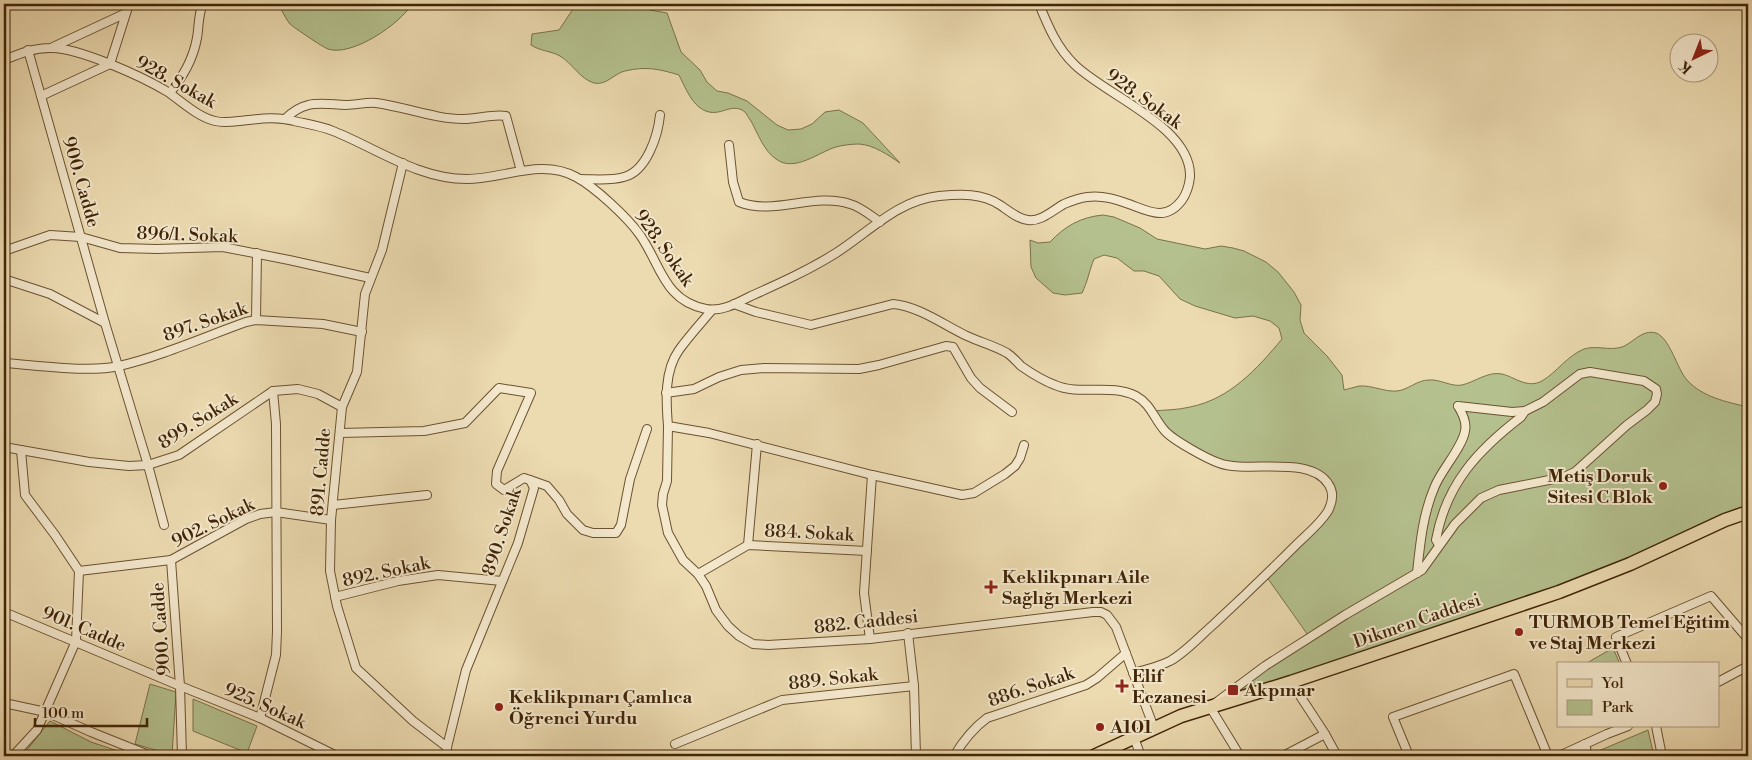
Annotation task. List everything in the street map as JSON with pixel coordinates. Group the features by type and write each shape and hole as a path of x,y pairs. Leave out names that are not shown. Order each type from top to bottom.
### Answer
{"main road":[{"name":"Dikmen Caddesi","path":"1094,756 1181,716 1291,682 1559,592 1630,564 1725,520 1748,512"}],"street":[{"path":"41,96 110,64 128,4"},
{"path":"170,93 183,76 192,57 197,37 200,9 203,4"},
{"name":"928. Sokak","path":"4,60 28,50 53,47 76,52 110,64 152,83 212,121 285,119 331,130 403,163 452,178 494,177 521,171 546,169 570,174 580,179 623,216 639,234 664,281 674,292 687,303 712,310 734,304 806,271 840,251 896,210 914,201 936,196 976,195 990,199 1014,215 1027,220 1037,220 1061,206 1088,197 1104,197 1118,200 1146,211 1160,214 1174,210 1186,193 1190,173 1182,147 1172,135 1135,107 1092,80 1074,64 1060,47 1048,26 1039,4"},
{"path":"53,47 124,14"},
{"name":"900. Cadde","path":"28,50 104,323 148,465 164,525"},
{"path":"285,119 295,109 315,103 349,105 375,103 419,113 464,119 496,115 506,116 521,171"},
{"path":"580,179 626,177 637,169 644,161 655,140 660,115"},
{"path":"729,145 733,182 739,202 758,206 832,200 860,208 880,222"},
{"name":"891. Cadde","path":"403,163 382,250 365,294 357,372 342,407 331,520 330,571 335,597 356,668 413,721 447,747"},
{"name":"896/1. Sokak","path":"4,251 50,235 81,237 120,248 223,247 370,278"},
{"path":"256,320 257,253"},
{"path":"4,279 50,294 104,323"},
{"path":"734,304 756,312 811,325 893,304 906,305 960,333 1005,352 1023,367 1064,388 1124,391 1135,396 1149,406 1158,423 1167,434 1217,463 1230,466 1275,466 1309,470 1323,477 1332,491 1332,501 1328,511 1266,576 1188,648 1170,661 1133,674"},
{"name":"882. Caddesi","path":"712,310 676,355 671,369 666,393 668,482 663,494 662,505 672,544 683,560 698,574 706,586 716,610 728,626 739,636 753,644 768,645 870,639 1049,616 1101,612 1111,619 1116,627 1154,728"},
{"name":"897. Sokak","path":"4,363 86,368 117,366 159,354 256,320 323,324 362,332"},
{"path":"953,347 960,333"},
{"path":"666,393 694,389 724,375 741,370 764,368 859,369 936,348 953,347"},
{"path":"953,347 971,378 980,388 1012,412"},
{"path":"1240,756 1210,707 1265,666 1417,573 1428,563 1439,545 1481,498 1514,486 1564,477 1575,472 1655,402 1656,389 1644,381 1590,372 1580,374 1543,402 1524,412 1458,406 1464,417 1465,431 1441,473 1430,497 1422,530 1417,573"},
{"name":"890. Sokak","path":"340,433 424,432 465,423 498,388 531,393 497,471 496,484 504,490 524,478 530,480 534,488 518,543 466,670 447,747 447,756"},
{"name":"899. Sokak","path":"4,447 89,462 129,466 148,465 180,455 273,392 298,389 318,394 342,407"},
{"path":"260,718 276,655 277,631 276,424 273,392"},
{"path":"1439,545 1436,540 1442,517 1449,499 1465,472 1487,445 1523,416 1524,412"},
{"path":"668,426 692,429 757,444 872,475 962,495 974,493 1015,466 1024,445"},
{"path":"530,480 547,486 559,500 567,514 583,530 593,533 616,533 621,526 630,479 647,430"},
{"path":"748,545 757,444"},
{"path":"14,755 37,730 76,641 79,571 25,495 21,450"},
{"path":"870,639 864,593 872,475"},
{"path":"333,505 427,495"},
{"name":"902. Sokak","path":"79,571 171,560 246,519 260,514 276,512 331,520"},
{"name":"884. Sokak","path":"698,574 748,545 867,552"},
{"name":"900. Cadde","path":"171,560 180,686 182,756"},
{"name":"892. Sokak","path":"335,597 398,581 438,575 502,581"},
{"path":"1626,662 1616,637 1711,596 1748,639"},
{"name":"901. Cadde","path":"4,612 180,686"},
{"path":"903,756 918,756 914,686 908,634"},
{"name":"886. Sokak","path":"954,756 974,727 986,718 1086,685 1126,653"},
{"path":"1720,681 1748,666"},
{"path":"1409,756 1393,717 1514,674 1548,756"},
{"path":"1291,682 1337,756"},
{"name":"925. Sokak","path":"180,686 260,718 337,756"},
{"name":"889. Sokak","path":"674,744 782,700 914,686"},
{"path":"4,703 46,712 152,756"},
{"path":"1607,734 1612,728"},
{"path":"1559,756 1623,728"},
{"path":"1656,728 1662,756"},
{"path":"1283,756 1325,734"},
{"path":"1134,738 1141,756"},
{"path":"1585,744 1588,756"},
{"path":"14,755 27,756"}],"green space":[{"path":"278,4 412,4 397,21 374,37 362,44 338,50 325,48 292,26"},
{"path":"573,4 640,4 650,10 667,13 681,52 700,70 707,82 717,91 728,93 747,101 777,125 788,130 801,129 812,124 825,112 839,110 863,123 900,163 875,148 859,144 836,147 798,163 783,163 768,152 745,112 734,108 718,112 706,111 693,100 679,75 646,68 621,72 602,83 589,81 560,56 531,45 532,34 559,30 573,9"},
{"path":"1103,215 1114,217 1140,228 1157,239 1205,249 1221,246 1233,248 1244,251 1266,262 1278,272 1294,292 1301,305 1300,320 1304,333 1327,356 1342,375 1344,390 1359,386 1369,386 1397,391 1429,380 1462,385 1497,373 1507,375 1521,382 1537,383 1584,349 1622,347 1646,333 1656,333 1665,341 1683,375 1693,386 1707,395 1748,407 1748,512 1630,564 1210,707 1310,638 1266,576 1328,511 1332,491 1314,472 1230,466 1167,434 1152,411 1181,409 1204,403 1218,397 1242,381 1282,339 1279,328 1270,321 1253,316 1235,318 1195,306 1180,299 1159,276 1144,271 1134,271 1117,258 1104,255 1094,259 1082,293 1065,295 1053,293 1036,278 1031,267 1030,240 1038,243 1050,242 1074,223"},
{"path":"1613,648 1619,662 1588,662"},
{"path":"150,684 176,692 172,755 135,744"},
{"path":"193,699 257,726 247,753 193,731"},
{"path":"50,721 91,742 133,756 48,756 26,751"},
{"path":"1648,730 1654,756 1597,756 1596,752"}],"place":[{"name":"Metiş Doruk Sitesi C Blok","path":"1663,486"},
{"name":"Keklikpınarı Aile Sağlığı Merkezi","path":"991,587"},
{"name":"TURMOB Temel Eğitim ve Staj Merkezi","path":"1519,632"},
{"name":"Elif Eczanesi","path":"1122,686"},
{"name":"Akpınar","path":"1233,690"},
{"name":"Keklikpınarı Çamlıca Öğrenci Yurdu","path":"499,707"},
{"name":"A101","path":"1100,727"}]}
